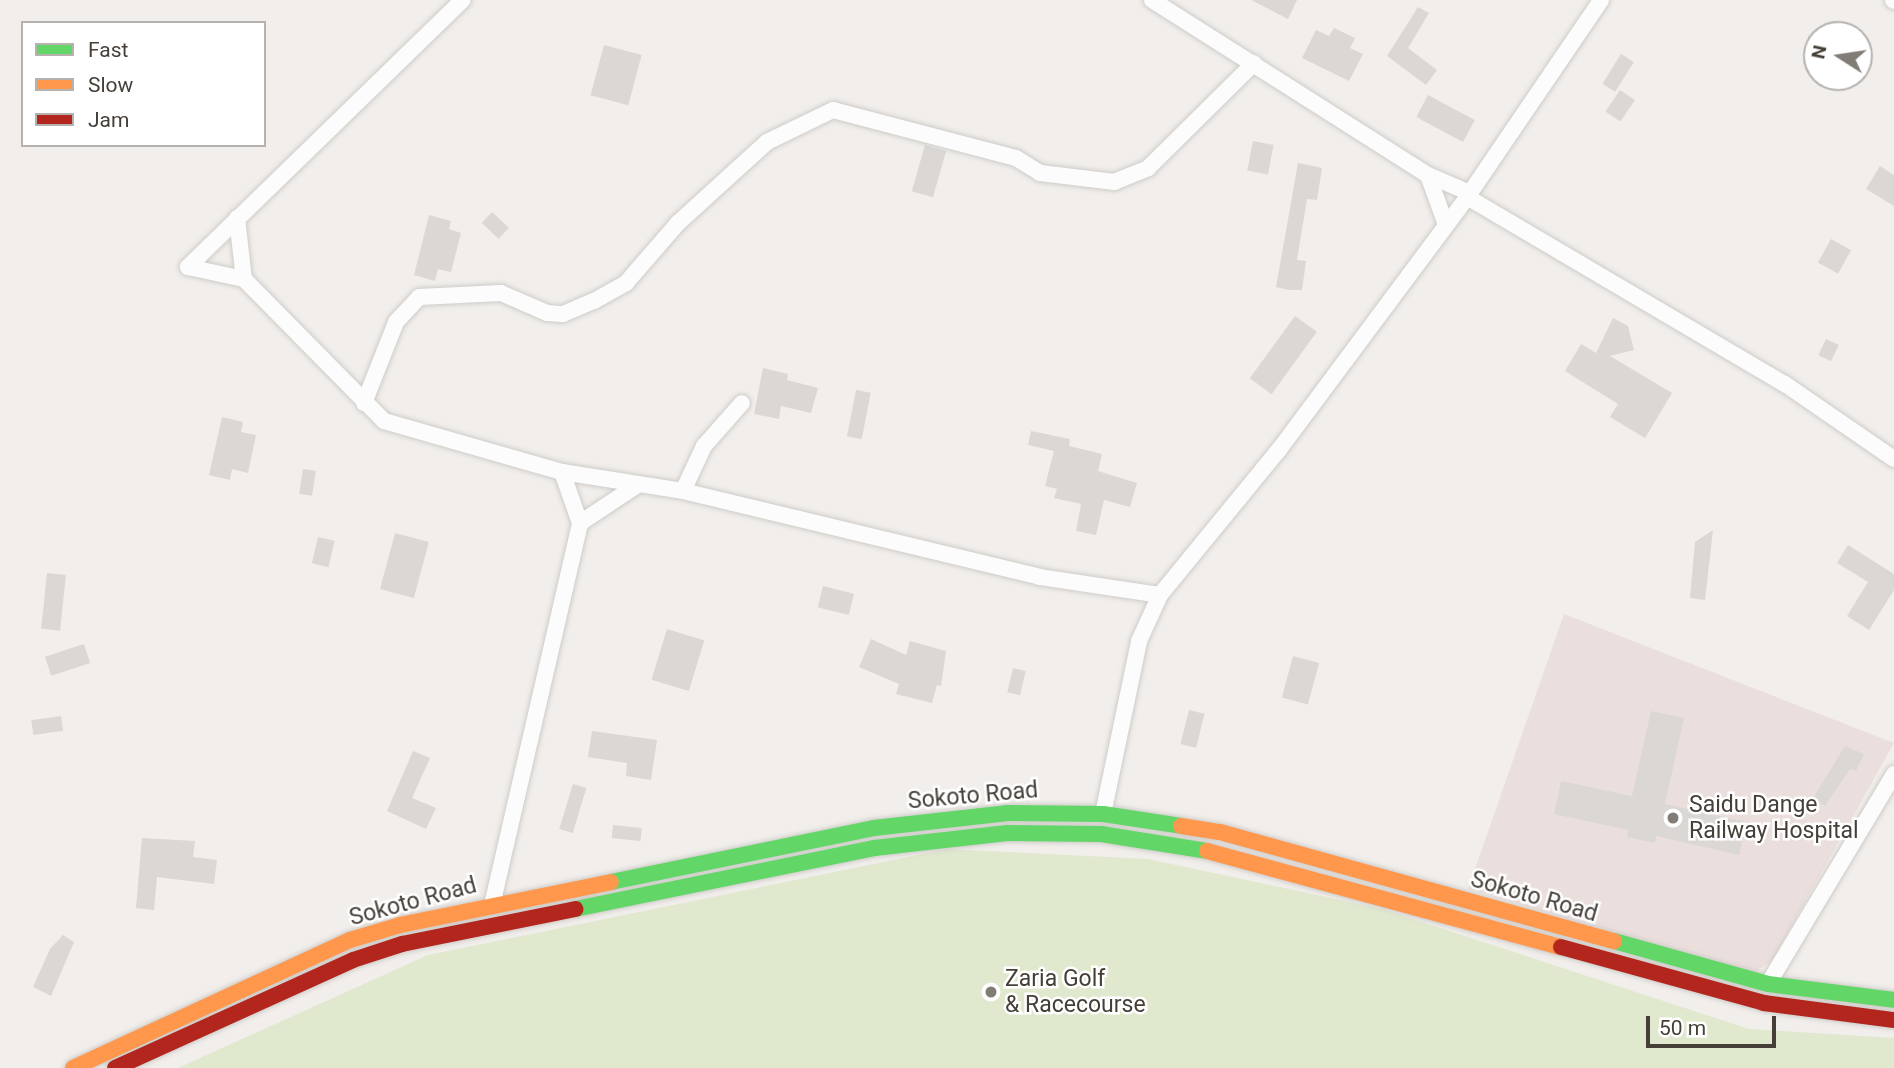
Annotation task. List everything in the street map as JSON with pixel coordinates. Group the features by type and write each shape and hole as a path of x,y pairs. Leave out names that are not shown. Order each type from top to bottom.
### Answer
{"main road":[{"name":"Sokoto Road","path":"73,1068 350,940 492,905 874,828 1008,813 1103,814 1220,832 1768,984 1894,1000"},
{"name":"Sokoto Road","path":"115,1068 353,960 402,944 874,848 1032,833 1101,834 1216,852 1764,1003 1894,1020"}],"street":[{"path":"463,0 188,267 244,279 384,421 562,472 636,486 683,491 1040,578 1160,595"},
{"path":"1152,0 1428,174 1469,195 1784,384 1894,459"},
{"path":"1103,814 1139,640 1160,595 1278,451 1469,195 1601,0"},
{"path":"364,402 396,322 419,297 501,293 547,313 563,314 594,301 626,284 678,223 767,142 833,110 1016,158 1040,173 1114,182 1148,168 1254,63"},
{"path":"1428,174 1446,225"},
{"path":"237,218 244,279"},
{"path":"683,491 704,446 742,403"},
{"path":"492,905 580,523 562,472"},
{"path":"580,523 636,486"},
{"path":"1768,984 1894,774"}],"shaded area":[{"name":"Saidu Dange Railway Hospital","path":"1564,614 1894,743 1772,961 1752,974 1468,889"}],"green space":[{"name":"Zaria Golf & Racecourse","path":"947,849 1148,859 1382,909 1749,1029 1894,1038 1894,1068 178,1068 428,955"}],"building":[{"path":"1251,0 1297,0 1288,19"},
{"path":"1418,7 1429,13 1408,48 1437,70 1426,85 1387,56"},
{"path":"1334,28 1355,38 1350,48 1363,54 1349,81 1302,58 1316,30 1329,36"},
{"path":"604,45 642,55 628,105 591,95"},
{"path":"1621,54 1634,62 1615,92 1602,84"},
{"path":"1620,90 1635,100 1620,122 1605,112"},
{"path":"1428,95 1475,120 1463,142 1416,117"},
{"path":"1253,141 1274,145 1268,174 1247,170"},
{"path":"925,145 946,151 933,197 912,191"},
{"path":"1298,163 1322,168 1317,200 1307,199 1297,260 1306,261 1302,290 1289,290 1276,287"},
{"path":"1880,166 1894,175 1894,206 1866,189"},
{"path":"492,212 509,228 499,239 482,223"},
{"path":"429,215 451,221 449,229 461,233 451,272 438,269 435,281 414,275"},
{"path":"1831,239 1851,250 1838,274 1818,263"},
{"path":"1295,316 1317,332 1272,394 1250,378"},
{"path":"1613,318 1628,326 1634,350 1610,356 1672,393 1645,438 1610,417 1618,404 1565,371 1581,344 1596,353"},
{"path":"1826,339 1839,345 1831,361 1818,355"},
{"path":"763,368 788,374 787,380 818,388 811,413 781,406 779,419 754,414"},
{"path":"856,390 871,393 862,439 847,436"},
{"path":"222,417 243,422 241,432 256,435 248,473 232,469 230,480 209,475"},
{"path":"1031,431 1070,439 1069,446 1102,454 1098,471 1137,483 1130,507 1104,500 1096,535 1076,531 1081,504 1054,498 1057,489 1045,486 1054,451 1028,445"},
{"path":"303,469 316,471 312,496 299,494"},
{"path":"1713,530 1705,600 1690,598 1695,542"},
{"path":"395,533 429,542 414,598 380,589"},
{"path":"318,537 335,541 328,567 312,563"},
{"path":"1848,545 1894,574 1894,590 1869,630 1847,616 1868,582 1837,563"},
{"path":"47,573 66,575 60,631 41,629"},
{"path":"823,586 854,594 849,615 818,607"},
{"path":"667,629 704,640 689,691 652,680"},
{"path":"871,639 906,655 910,641 946,651 941,686 937,685 932,703 896,694 899,684 859,667"},
{"path":"84,644 90,663 51,676 45,657"},
{"path":"1293,656 1319,663 1308,705 1282,698"},
{"path":"1013,668 1026,671 1020,695 1007,692"},
{"path":"1189,710 1205,714 1196,748 1181,744"},
{"path":"1651,711 1684,718 1665,804 1747,822 1739,855 1656,836 1655,843 1627,837 1628,830 1554,814 1561,781 1632,796"},
{"path":"61,716 63,731 33,735 31,720"},
{"path":"592,731 657,740 651,780 626,776 627,763 588,757"},
{"path":"1845,746 1864,754 1856,771 1850,769 1825,806 1813,798"},
{"path":"413,751 430,758 412,798 436,808 426,829 387,811"},
{"path":"573,784 586,788 573,833 559,829"},
{"path":"613,825 642,828 640,841 612,838"},
{"path":"142,838 195,841 193,857 217,860 214,884 157,877 154,910 136,908"},
{"path":"63,935 74,942 51,996 33,987 50,949"}],"traffic: fast":[{"path":"611,882 874,828 1008,813 1103,814 1181,826"},
{"path":"575,909 874,848 1007,833 1101,834 1207,851"},
{"path":"1614,941 1768,984 1894,1000"}],"traffic: slow":[{"path":"1181,826 1220,832 1614,941"},
{"path":"1207,851 1561,947"},
{"path":"73,1068 350,940 400,925 611,882"}],"traffic: jam":[{"path":"115,1068 353,960 402,944 575,909"},
{"path":"1561,947 1764,1003 1894,1020"}],"place":[{"name":"Saidu Dange Railway Hospital","path":"1673,818"},
{"name":"Zaria Golf & Racecourse","path":"991,992"}]}
